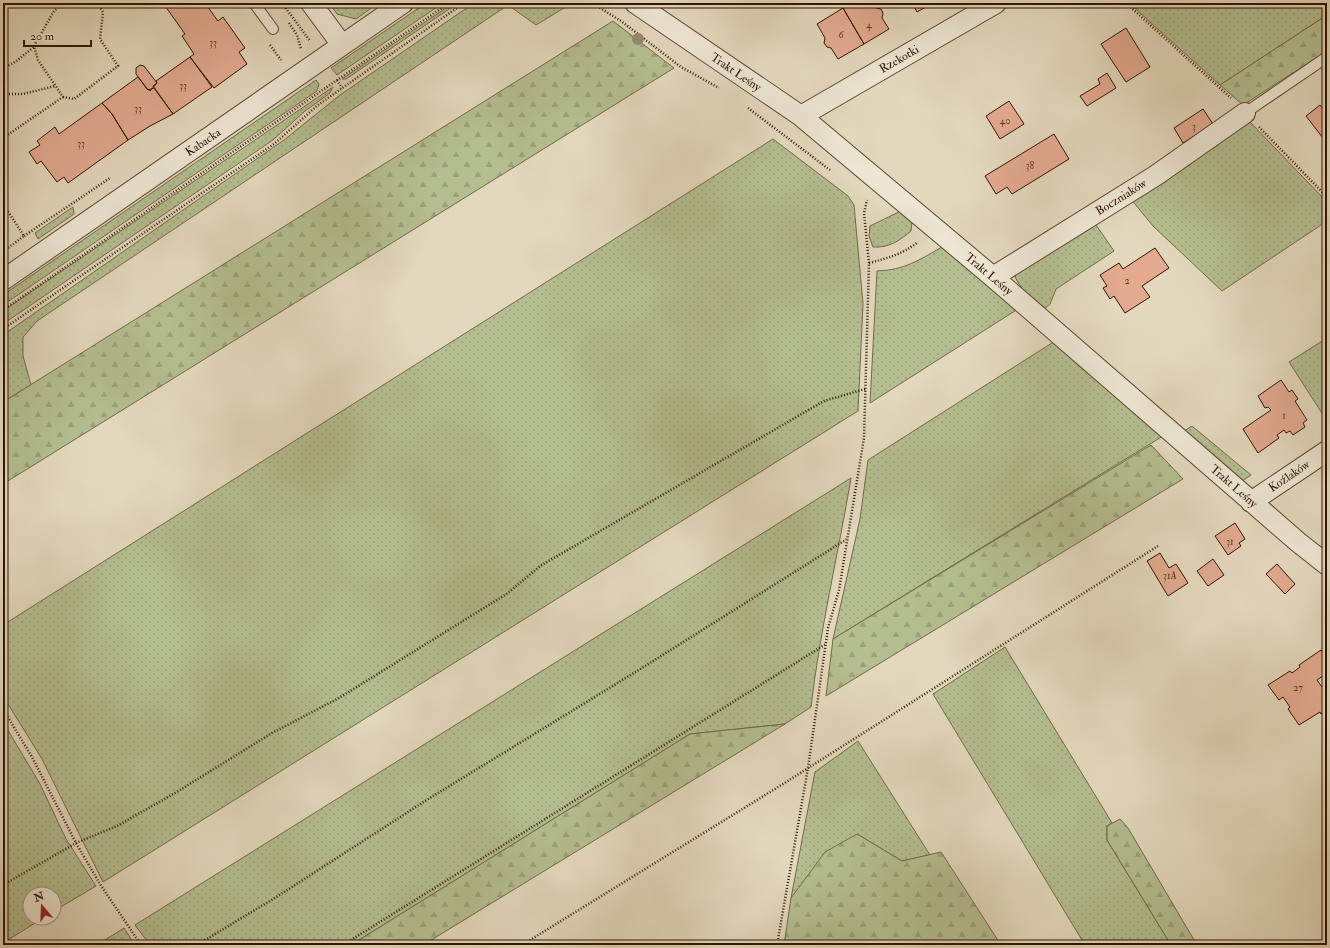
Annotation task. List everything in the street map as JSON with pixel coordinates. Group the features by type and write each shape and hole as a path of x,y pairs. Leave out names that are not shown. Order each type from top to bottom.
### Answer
{"street":[{"path":"311,3 342,45"},
{"name":"Kabacka","path":"3,280 403,3"},
{"name":"Trakt Leśny","path":"635,3 801,116 936,228 1251,502 1327,565"},
{"name":"Rzekotki","path":"801,116 996,3"},
{"name":"Boczniaków","path":"993,277 1155,176 1245,113"},
{"name":"Koźlaków","path":"1251,502 1327,451"}],"lane":[{"path":"254,3 273,29"},
{"path":"1245,113 1327,57"}],"path":[{"path":"3,68 15,62 34,46 54,11 63,3"},
{"path":"34,46 38,60 63,97 74,99 118,66 100,39 103,12 97,3"},
{"path":"282,3 314,47"},
{"path":"3,310 450,3"},
{"path":"3,329 274,144 318,105 464,3"},
{"path":"592,3 621,22 682,67 720,89"},
{"path":"333,74 342,88"},
{"path":"3,94 23,94 55,86"},
{"path":"3,138 63,97"},
{"path":"744,105 808,156 833,173"},
{"path":"776,945 808,768 828,628 839,590 864,438 870,263 864,213 869,194 879,181"},
{"path":"3,204 24,236 3,252"},
{"path":"870,263 907,251 936,228"},
{"path":"3,885 76,843 117,826 175,793 272,733 339,698 508,593 540,566 810,409 824,401 865,389"},
{"path":"197,945 278,896 425,800 642,668 847,538"},
{"path":"522,945 808,768 1158,546"},
{"path":"343,945 826,644"},
{"path":"3,709 32,757 76,843 100,884 142,945"}],"green space":[{"path":"329,3 378,3 356,19 337,14"},
{"path":"426,3 443,3 337,75 331,68"},
{"path":"453,3 458,3 346,79 342,79"},
{"path":"474,3 566,3 564,8 536,25 508,5 37,321 23,337 23,356 31,385 3,402 3,335 284,140 340,95"},
{"path":"1129,3 1327,3 1327,15 1220,85"},
{"path":"1327,15 1327,51 1243,105 1220,85"},
{"path":"613,21 674,68 3,484 3,402"},
{"path":"316,80 319,84 317,91 3,305 3,295"},
{"path":"333,87 330,93 305,111 273,140 3,324 3,311"},
{"path":"1248,120 1327,202 1327,221 1222,291 1153,226 1130,198"},
{"path":"773,139 848,196 854,205 863,304 858,411 103,882 42,759 3,696 3,625"},
{"path":"73,207 74,214 38,239 35,233"},
{"path":"903,210 912,222 911,231 894,243 873,247 869,236 870,226"},
{"path":"1094,222 1114,251 1056,289 1050,304 1045,308 1022,289 1014,273"},
{"path":"942,247 1018,309 870,403 877,271 896,269 911,264"},
{"path":"1327,338 1327,421 1289,362"},
{"path":"1055,341 1163,436 833,639 860,519 868,460"},
{"path":"1192,426 1251,475 1239,483 1181,433"},
{"path":"1151,445 1183,479 826,696 833,639"},
{"path":"851,478 824,621 811,707 785,724 690,734 351,945 150,945 135,925"},
{"path":"1005,647 1112,823 1107,826 1107,840 1171,945 1085,945 933,694"},
{"path":"3,722 40,784 66,839 96,886 62,906 62,886 22,886 22,926 30,926 3,943"},
{"path":"785,724 423,945 351,945 690,734"},
{"path":"858,741 930,855 902,861 857,834 791,898 815,772"},
{"path":"1120,819 1128,828 1197,945 1171,945 1107,840 1107,826"},
{"path":"857,834 902,861 941,852 1001,945 784,945 791,898 825,852"},
{"path":"124,928 135,945 97,945"}],"building":[{"path":"163,3 205,3 218,21 223,17 245,48 239,52 247,64 214,88 190,57 194,54 182,36 185,34"},
{"path":"851,3 873,3 876,8 881,9 883,13 882,18 889,29 864,44 843,8"},
{"path":"912,3 933,3 917,12"},
{"path":"843,8 864,44 838,59 831,48 827,47 824,43 825,38 817,24"},
{"path":"1126,28 1150,67 1126,82 1101,44"},
{"path":"190,57 212,87 173,114 153,86 157,83 156,81"},
{"path":"140,65 144,66 157,83 150,91 136,74 136,68"},
{"path":"1107,73 1116,88 1087,106 1080,96 1100,84 1098,79"},
{"path":"138,77 148,90 154,88 173,114 128,140 112,114 102,103"},
{"path":"1009,101 1024,124 1000,139 986,116"},
{"path":"102,103 112,114 128,140 68,183 64,177 57,182 41,161 37,164 29,152 40,145 37,141 55,127 59,134"},
{"path":"1320,105 1327,113 1327,135 1323,138 1306,116"},
{"path":"1203,109 1213,124 1183,143 1174,128"},
{"path":"1054,134 1069,159 1012,194 1007,187 996,194 985,176"},
{"path":"1155,248 1169,268 1142,286 1150,297 1125,313 1114,296 1110,299 1103,288 1107,286 1100,275 1119,263 1123,269"},
{"path":"1281,380 1289,392 1292,390 1298,399 1295,401 1307,420 1303,423 1305,427 1293,435 1290,431 1286,433 1284,430 1277,435 1279,438 1258,453 1243,429 1271,410 1268,407 1265,408 1258,396"},
{"path":"1235,523 1245,539 1239,543 1241,546 1228,555 1215,536"},
{"path":"1160,553 1169,568 1176,564 1188,583 1168,596 1147,561"},
{"path":"1213,559 1224,575 1208,586 1197,571"},
{"path":"1277,564 1295,584 1285,594 1266,574"},
{"path":"1321,650 1327,658 1327,673 1317,680 1322,687 1325,685 1327,688 1327,710 1321,714 1320,712 1299,725 1288,709 1290,707 1283,697 1279,700 1268,685 1290,671 1292,673 1300,667 1299,665"}]}
